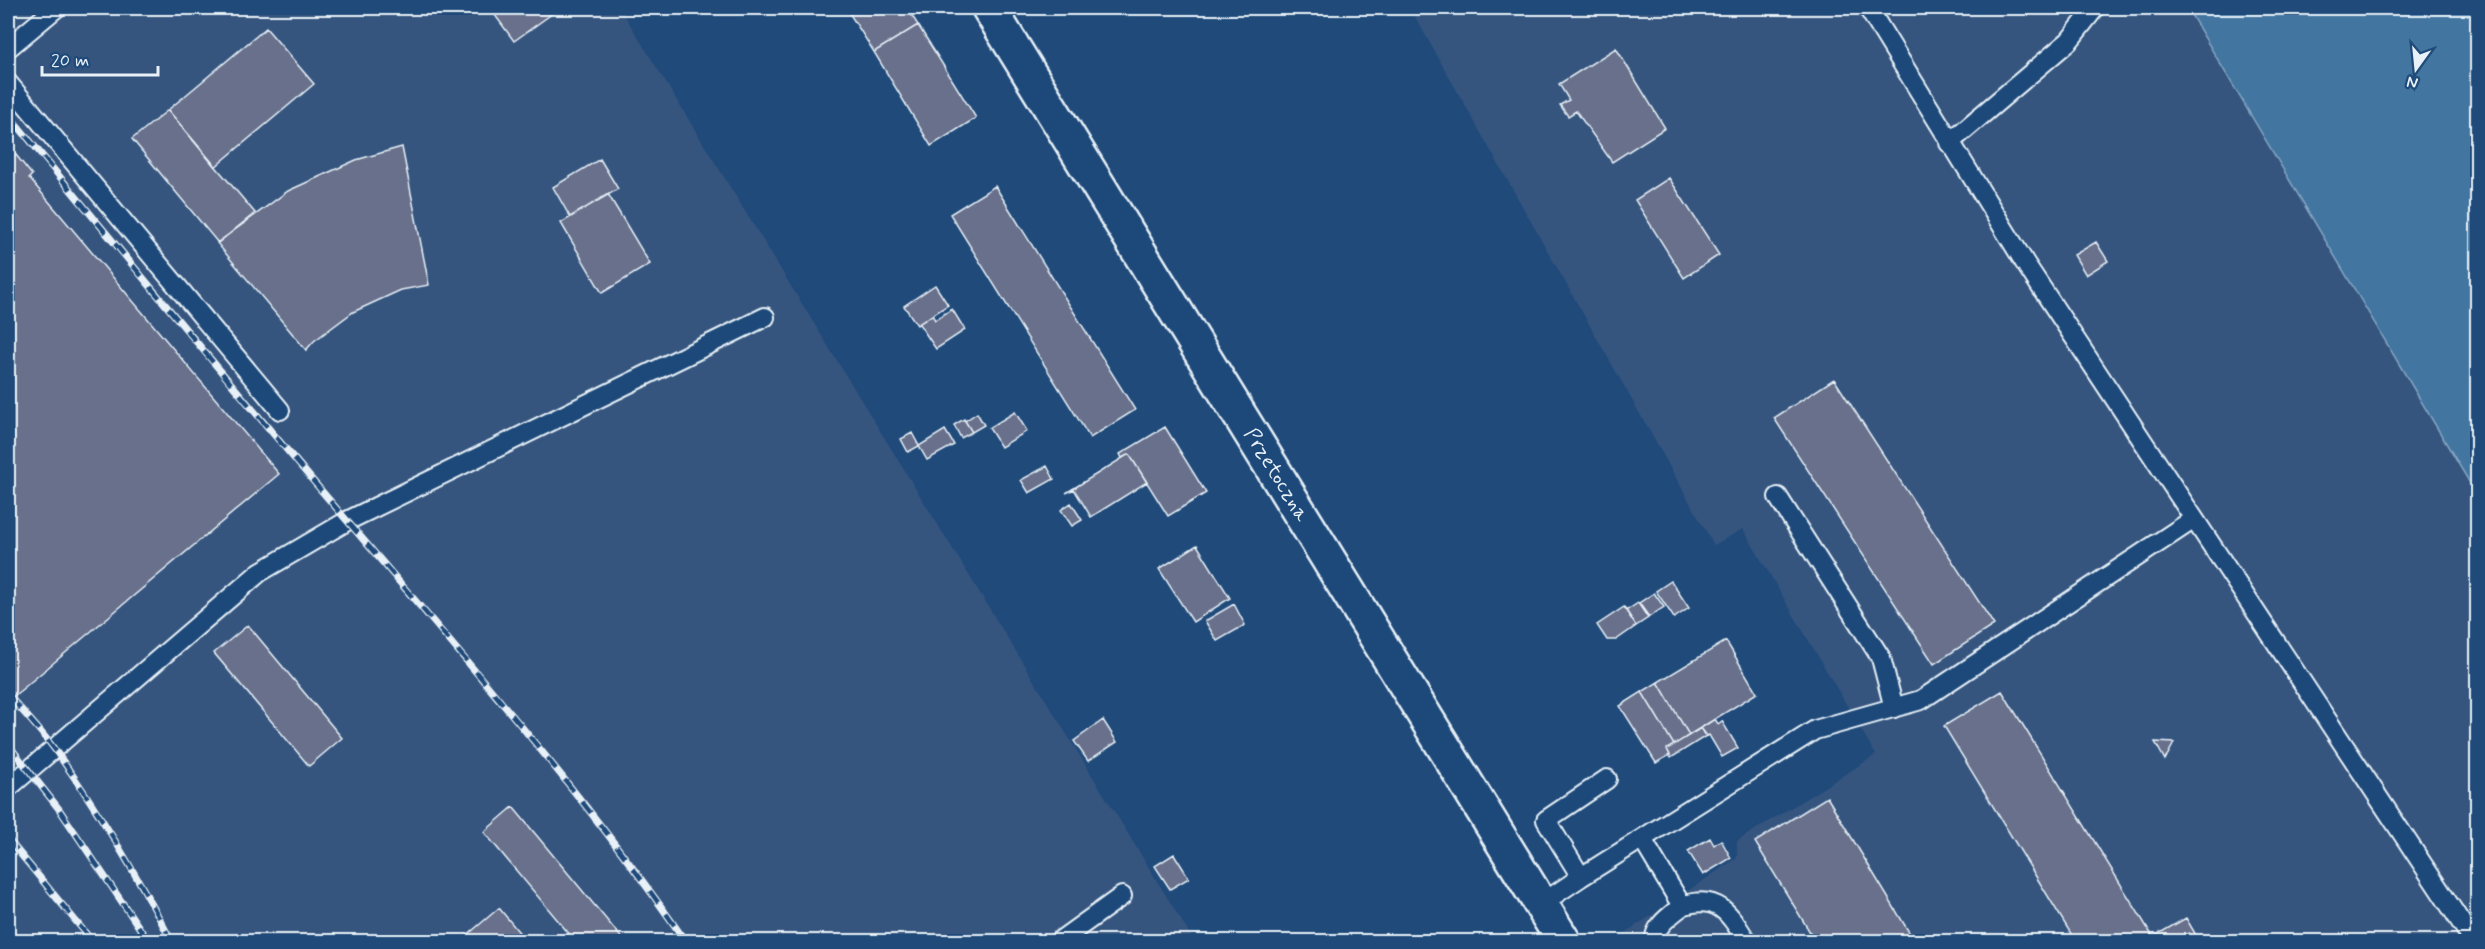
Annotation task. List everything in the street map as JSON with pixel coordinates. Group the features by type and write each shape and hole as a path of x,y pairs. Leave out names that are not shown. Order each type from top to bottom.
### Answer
{"street":[{"name":"Przetoczna","path":"989,8 1564,942"}],"lane":[{"path":"8,48 56,8"},
{"path":"1868,8 1949,143 2025,263 2474,942"},
{"path":"1949,143 2069,41 2095,8"},
{"path":"8,83 280,410"},
{"path":"8,788 260,572 347,521 765,317"},
{"path":"1779,497 1881,658 1894,708"},
{"path":"1541,904 1815,730 1921,700 2194,519"},
{"path":"1581,877 1546,820 1607,779"},
{"path":"1642,839 1682,906"},
{"path":"1058,942 1122,896"},
{"path":"1654,942 1654,937 1663,922 1682,906 1702,900 1730,915 1747,942"}],"shaded area":[{"path":"8,8 620,8 1194,941 8,941"},
{"path":"1410,8 2187,8 2477,495 2477,941 1613,941 1737,858 1737,841 1876,755 1743,529 1714,545"},
{"path":"2187,8 2477,8 2477,495"}],"building":[{"path":"498,8 560,8 514,41 492,11"},
{"path":"846,8 907,8 918,25 874,52"},
{"path":"918,25 976,118 931,146 874,52"},
{"path":"266,28 314,84 215,167 168,110"},
{"path":"1616,48 1665,128 1612,162 1576,111 1568,116 1560,105 1569,100 1559,84"},
{"path":"168,110 255,213 218,243 132,139"},
{"path":"8,145 32,175 29,178 279,474 8,701"},
{"path":"402,147 429,285 401,290 353,312 314,341 306,350 217,243 288,191 356,160"},
{"path":"600,159 618,189 570,217 553,187"},
{"path":"1669,178 1719,255 1684,278 1635,200"},
{"path":"995,186 1135,410 1090,438 950,214"},
{"path":"608,194 650,264 602,293 561,223"},
{"path":"2096,242 2108,261 2086,275 2074,255"},
{"path":"935,285 948,305 917,325 904,306"},
{"path":"952,309 965,330 936,349 919,324 932,315 935,320"},
{"path":"1834,379 1994,625 1934,664 1774,418"},
{"path":"1015,412 1027,431 1001,447 989,428"},
{"path":"977,413 984,425 972,432 965,421"},
{"path":"964,419 972,432 961,438 954,425"},
{"path":"1165,427 1206,493 1168,516 1129,454 1122,458 1120,454"},
{"path":"945,430 954,445 927,460 919,446"},
{"path":"912,433 919,446 908,452 901,439"},
{"path":"1129,454 1147,482 1091,517 1074,489 1066,493"},
{"path":"1047,466 1054,479 1029,493 1021,480"},
{"path":"1071,503 1082,520 1072,526 1061,510"},
{"path":"1197,545 1230,598 1193,622 1159,569"},
{"path":"1671,581 1689,608 1674,618 1656,591"},
{"path":"1654,593 1664,607 1649,617 1639,603"},
{"path":"1638,603 1648,618 1636,626 1626,611"},
{"path":"1234,604 1245,625 1217,641 1205,621"},
{"path":"1624,607 1636,626 1616,640 1607,640 1597,625"},
{"path":"248,625 342,738 309,766 214,653"},
{"path":"1726,641 1757,693 1689,735 1658,682"},
{"path":"1658,682 1689,735 1674,745 1642,692"},
{"path":"2002,691 2153,937 2186,918 2200,942 2076,942 1944,726"},
{"path":"1642,692 1674,745 1667,749 1670,755 1656,763 1620,706"},
{"path":"1715,719 1718,724 1722,721 1738,748 1722,757 1709,735 1707,736 1701,728"},
{"path":"1103,720 1117,742 1088,761 1074,741"},
{"path":"1701,728 1706,736 1671,758 1667,749"},
{"path":"2155,742 2174,743 2165,760"},
{"path":"1827,797 1915,942 1816,942 1755,842"},
{"path":"513,807 625,942 576,942 484,832"},
{"path":"1710,838 1714,845 1721,840 1731,858 1703,875 1688,851"},
{"path":"1174,854 1189,878 1170,889 1155,866"},
{"path":"499,908 527,942 459,942"}],"railway":[{"path":"8,114 177,319 523,728 607,833 686,942"},
{"path":"11,698 50,743 87,796 172,942"},
{"path":"8,744 59,809 149,942"},
{"path":"8,839 93,942"}]}
